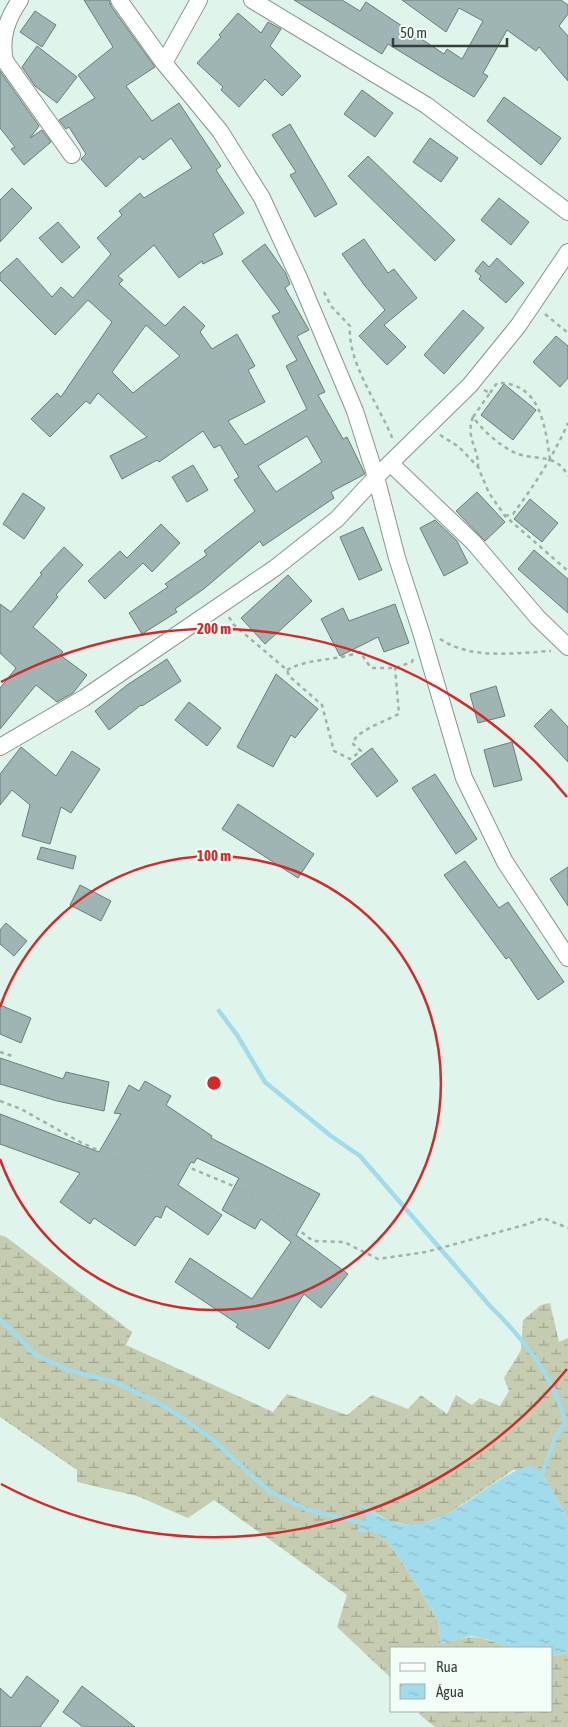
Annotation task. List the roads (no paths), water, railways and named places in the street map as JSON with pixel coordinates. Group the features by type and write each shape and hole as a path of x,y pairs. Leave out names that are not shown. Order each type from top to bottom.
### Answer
{"street":[{"path":"20,0 3,32 2,41 5,61 72,155"},
{"path":"119,0 164,63 220,131 262,198 299,278 355,411 376,477 397,558 422,632 464,778 505,862 568,958"},
{"path":"164,63 199,0"},
{"path":"252,0 426,105 568,212"},
{"path":"0,747 84,698 222,605 275,568 337,519 376,477 470,384 518,326 568,252"},
{"path":"390,463 473,542 562,649"}],"water":[{"path":"530,1465 541,1472 568,1518 568,1653 553,1656 553,1647 507,1647 487,1639 471,1636 441,1644 438,1621 409,1572 386,1540 372,1531 355,1533 367,1517 358,1503 392,1522 410,1525 428,1522 462,1505 513,1472"}],"waterway":[{"path":"219,1011 237,1035 265,1082 331,1136 360,1156 490,1306 514,1331 536,1359 553,1389 565,1422 555,1438 541,1476"},
{"path":"0,1319 36,1355 68,1370 115,1382 162,1405 187,1421 212,1439 270,1492 307,1510 367,1524"}]}
